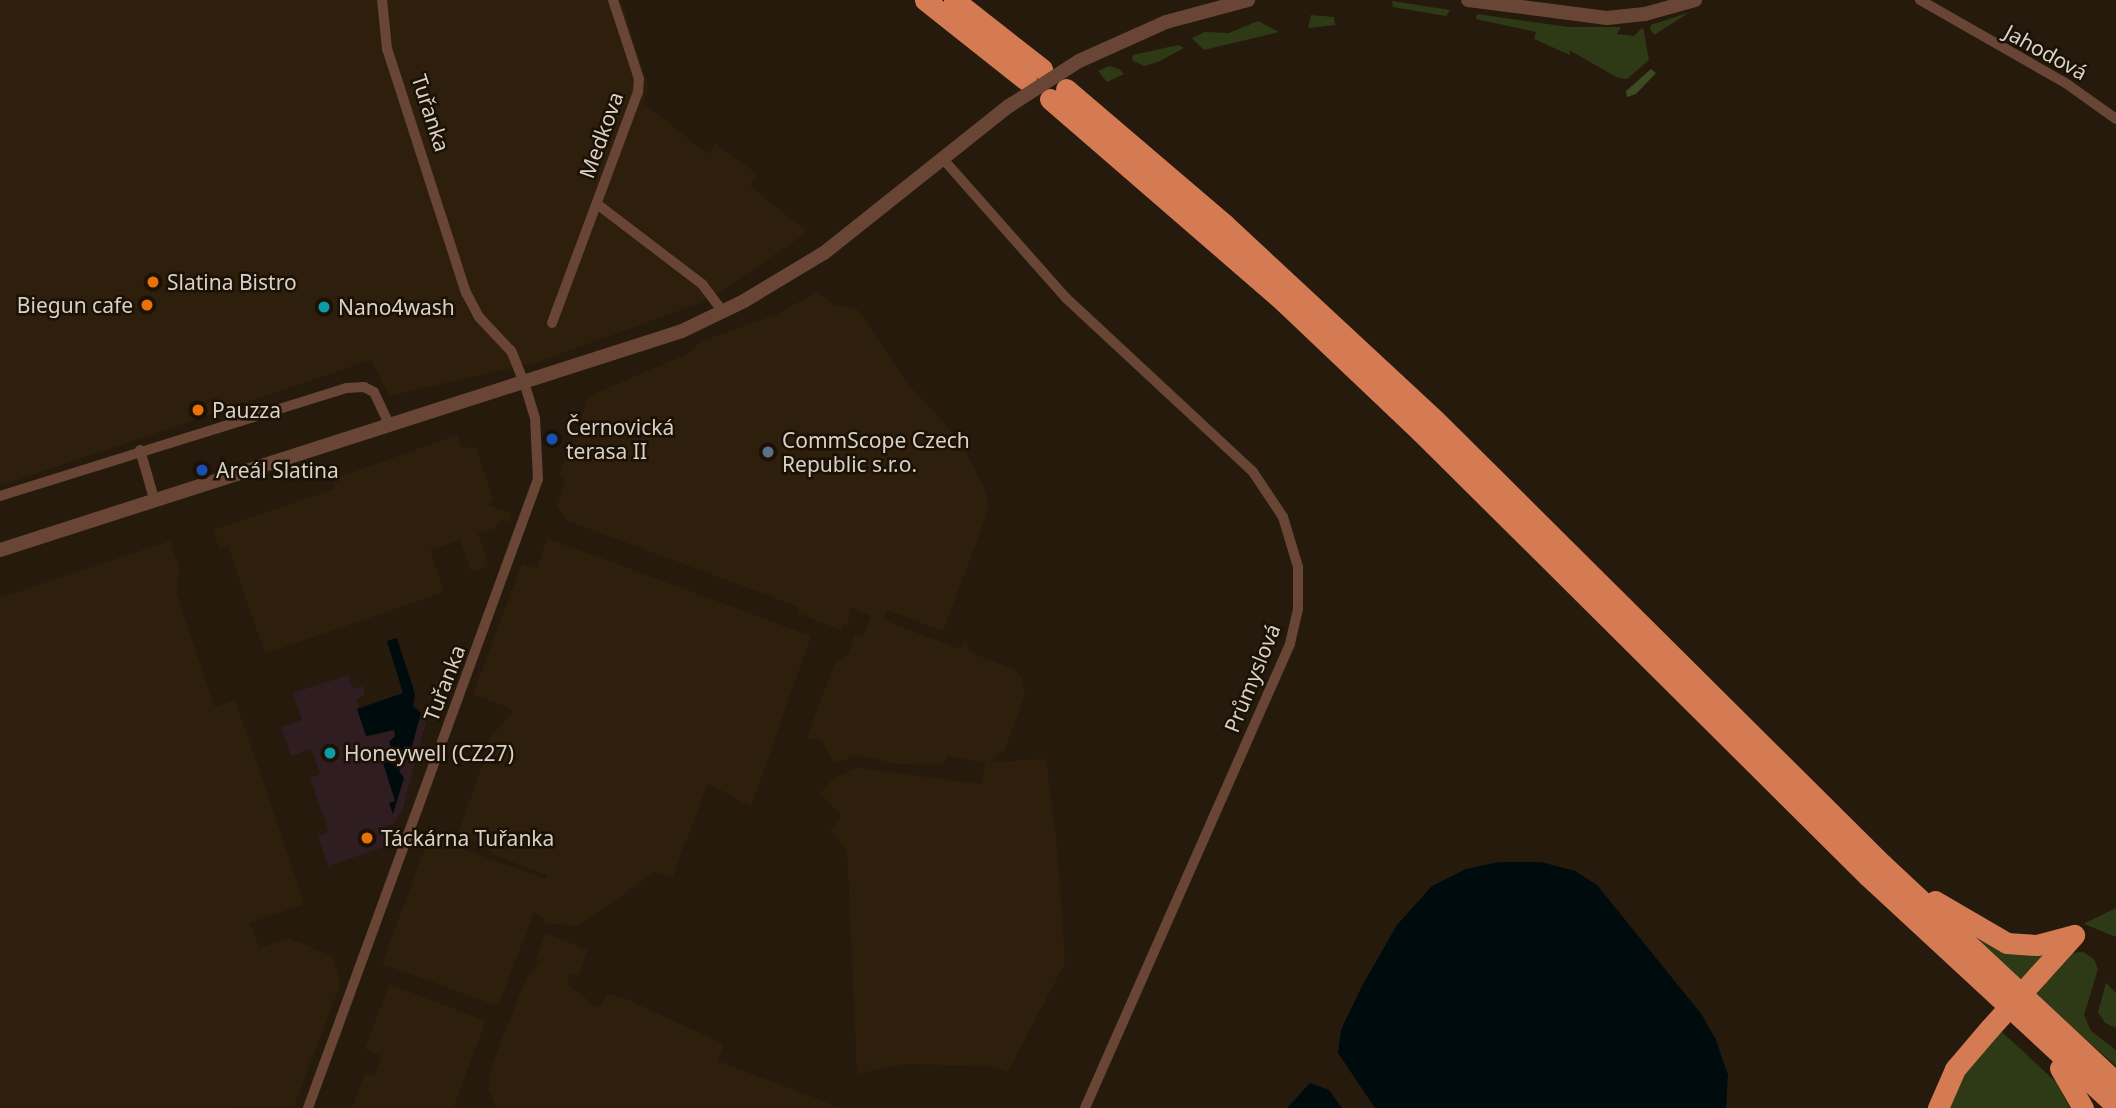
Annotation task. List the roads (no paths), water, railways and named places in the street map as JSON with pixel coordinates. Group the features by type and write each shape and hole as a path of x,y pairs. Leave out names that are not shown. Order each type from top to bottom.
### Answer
{"highway":[{"path":"925,0 1034,74 954,0"},
{"path":"2116,1082 1803,786 1415,401 1205,207 1058,94 1421,432 1988,989 2116,1106"},
{"path":"1803,786 1847,819 1926,895 1971,925 2021,946 2074,935 1955,1069 1938,1108"},
{"path":"1988,989 2010,1021 2069,1079 2082,1108"}],"street":[{"name":"Tuřanka","path":"307,1108 534,501 539,460 525,385 511,351 479,317 466,293 387,49 382,0"},
{"name":"Medkova","path":"552,323 597,204 639,79 613,0"},
{"path":"0,550 525,385 663,338 723,312 824,253 1009,106 1079,61 1166,22 1248,0"},
{"path":"1468,0 1593,18 1645,15 1695,0"},
{"name":"Jahodová","path":"1920,0 2067,84 2116,119"},
{"name":"Průmyslová","path":"943,159 1066,298 1253,472 1283,517 1297,560 1298,601 1290,644 1086,1108"},
{"name":"Medkova","path":"597,204 702,284 723,312"},
{"path":"0,496 140,450 357,387 374,391 390,427"},
{"path":"140,450 155,502"}],"place":[{"name":"Slatina Bistro","path":"153,282"},
{"name":"Biegun cafe","path":"147,305"},
{"name":"Nano4wash","path":"324,307"},
{"name":"Pauzza","path":"198,410"},
{"name":"Černovická terasa II","path":"552,439"},
{"name":"CommScope Czech Republic s.r.o.","path":"768,452"},
{"name":"Areál Slatina","path":"202,470"},
{"name":"Honeywell (CZ27)","path":"330,753"},
{"name":"Táckárna Tuřanka","path":"367,838"}]}
